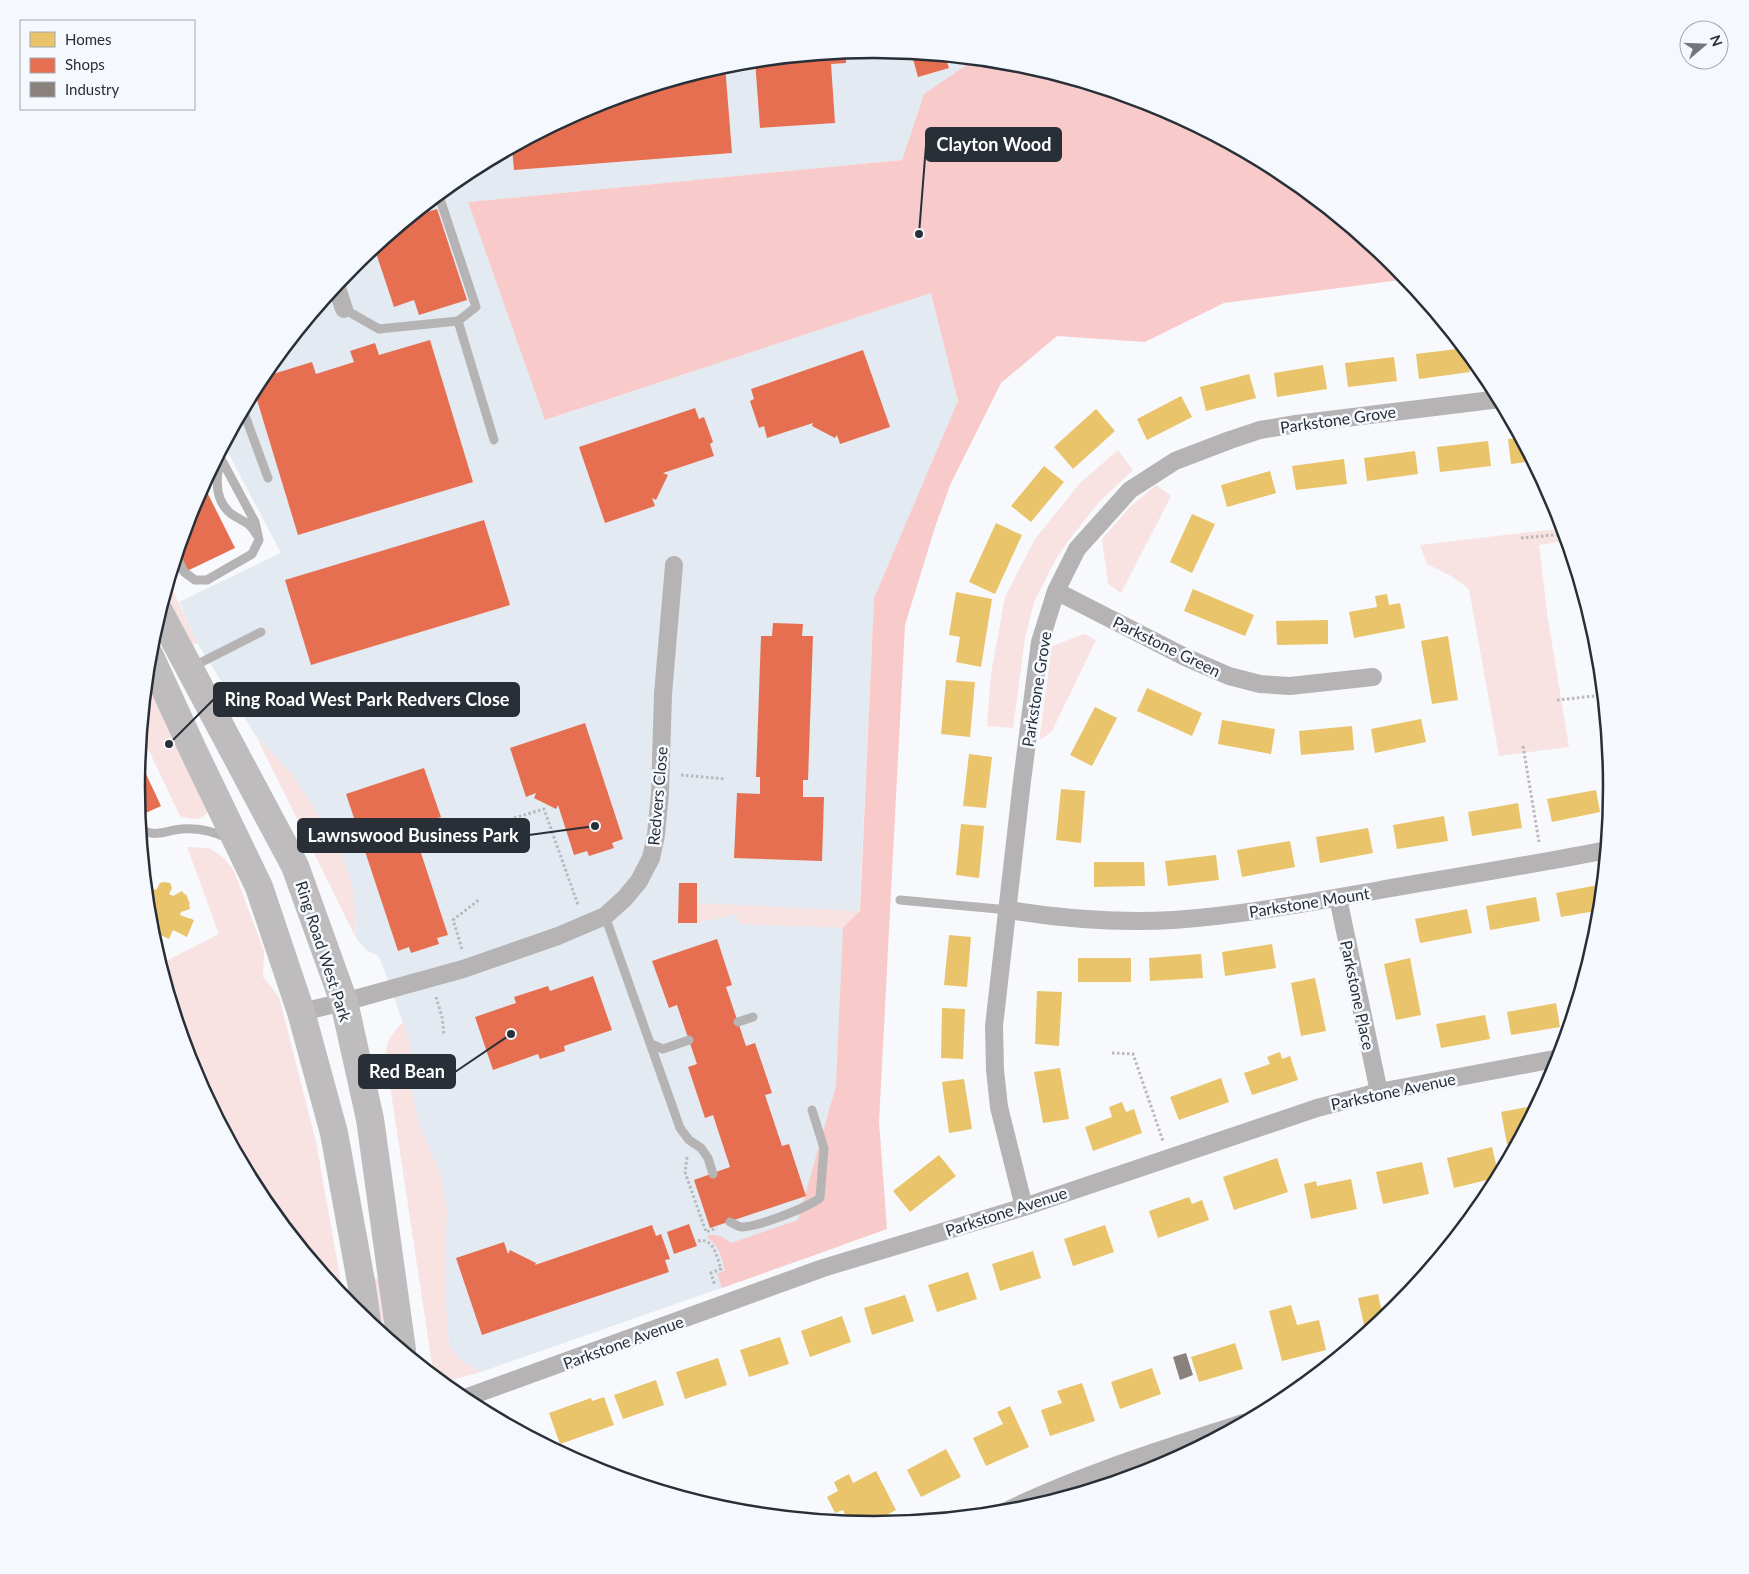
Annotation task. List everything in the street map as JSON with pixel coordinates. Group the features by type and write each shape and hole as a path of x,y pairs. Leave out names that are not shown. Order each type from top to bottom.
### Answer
{"highway":[{"name":"Ring Road West Park","path":"165,621 295,866 344,1002 370,1120 401,1341"},
{"path":"155,667 259,887 301,1012 334,1133 365,1308"}],"street":[{"path":"336,295 344,310"},
{"name":"Parkstone Grove","path":"1024,1207 999,1107 994,1070 994,1026 1040,642 1056,591 1077,549 1130,490 1175,461 1230,440 1260,430 1305,423 1492,400"},
{"name":"Redvers Close","path":"301,1012 344,1002 468,967 558,936 605,916 625,898 639,881 650,858 656,835 660,793 663,694 674,565"},
{"name":"Parkstone Green","path":"1056,591 1185,657 1229,676 1260,684 1290,686 1373,677"},
{"name":"Parkstone Mount","path":"1008,910 1053,917 1173,920 1338,898 1601,851"},
{"name":"Parkstone Place","path":"1338,898 1379,1092"},
{"name":"Parkstone Avenue","path":"472,1396 823,1268 1024,1207 1317,1108 1379,1092 1550,1060"},
{"path":"1036,1498 1069,1483 1212,1433"}],"lane":[{"path":"344,310 379,329 458,320 476,308 440,200"},
{"path":"458,320 494,440"},
{"path":"246,418 268,478"},
{"path":"180,564 184,572 195,580 207,580 252,554 259,540 255,522 222,461"},
{"path":"219,467 217,487 221,500 229,512 245,520 253,527 258,537"},
{"path":"190,668 261,632"},
{"path":"147,833 158,834 181,829 213,832 237,842"},
{"path":"900,900 1008,910"},
{"path":"605,916 680,1128 689,1140 701,1148 708,1158 713,1174"},
{"path":"738,1022 752,1017"},
{"path":"651,1044 663,1050 689,1040"},
{"path":"731,1222 738,1227 752,1226 810,1205 820,1198 824,1148 812,1110"}],"path":[{"path":"1521,538 1558,535"},
{"path":"1557,700 1598,696"},
{"path":"1523,746 1542,862"},
{"path":"682,776 726,779"},
{"path":"514,818 544,809 585,924"},
{"path":"468,967 452,920 480,899"},
{"path":"430,978 442,1017 444,1035"},
{"path":"1112,1053 1133,1054 1169,1158"},
{"path":"689,1140 685,1172 706,1232 703,1240"},
{"path":"706,1232 731,1222"},
{"path":"698,1241 703,1240 709,1243 714,1249 721,1269 711,1273 722,1305"}],"shaded area":[{"path":"827,59 922,59 968,64 924,94 902,160 468,202 546,420 932,292 958,402 874,598 844,1245 481,1372 463,1362 449,1346 445,1255 447,1208 440,1174 418,1121 407,1071 410,1042 379,956 366,950 356,938 352,883 291,773 256,736 197,643 179,602 281,553 227,451 268,382 326,306 359,271 394,239 430,208 469,180 510,155 595,113 640,96 686,82 779,64"},
{"path":"968,64 1063,82 1109,96 1154,113 1239,155 1280,180 1319,208 1399,280 1224,303 1145,342 1057,336 1001,383 951,483 936,524 905,625 879,1122 887,1229 722,1288 717,1274 725,1270 719,1252 715,1244 707,1238 708,1235 721,1236 731,1243 798,1220 836,1086 843,928 860,911 874,598 958,401 931,293 545,420 468,202 902,160 924,94"},
{"path":"1118,450 1133,470 1099,502 1072,536 1057,557 1034,602 1025,638 1013,728 987,726 991,674 1005,597 1035,539 1080,483"},
{"path":"1156,485 1171,496 1121,593 1108,584 1102,539 1131,506"},
{"path":"1556,529 1561,542 1539,545 1548,619 1569,747 1499,756 1469,589 1453,577 1427,564 1420,545"},
{"path":"173,590 197,643 192,645 168,605"},
{"path":"1084,634 1096,640 1052,731 1039,741 1052,646"},
{"path":"151,692 208,811 199,818 192,819 180,816 147,746"},
{"path":"256,736 291,773 337,843 352,883 356,938"},
{"path":"187,847 209,848 224,858 234,871 264,951 263,977 279,997 316,1142 341,1284 296,1231 268,1192 243,1152 220,1110 184,1021 166,961 219,934"},
{"path":"697,903 860,911 843,928 740,924 735,913 697,923"},
{"path":"403,1022 410,1043 407,1071 418,1121 440,1174 447,1208 445,1255 449,1346 463,1362 481,1372 450,1380 433,1368 386,1054 388,1042"},
{"path":"372,1278 379,1279 387,1329 376,1319"}],"building: Homes":[{"path":"1457,349 1469,365 1470,372 1419,379 1416,354"},
{"path":"1394,357 1397,381 1348,387 1345,363"},
{"path":"1323,365 1327,389 1277,397 1274,373"},
{"path":"1249,374 1256,398 1206,411 1200,387"},
{"path":"1181,396 1192,417 1147,440 1137,419"},
{"path":"1096,409 1115,431 1073,469 1054,447"},
{"path":"1515,438 1528,462 1511,464 1508,439"},
{"path":"1488,441 1491,466 1440,472 1437,447"},
{"path":"1415,451 1418,474 1367,481 1364,458"},
{"path":"1344,459 1347,484 1296,490 1292,466"},
{"path":"1044,466 1064,482 1031,522 1011,506"},
{"path":"1270,471 1276,493 1227,507 1221,485"},
{"path":"1192,514 1215,524 1192,573 1170,562"},
{"path":"996,523 1022,535 995,594 969,582"},
{"path":"1193,589 1254,615 1245,636 1184,611"},
{"path":"956,592 992,599 981,667 956,662 960,637 949,635"},
{"path":"1387,594 1389,605 1400,603 1405,628 1354,638 1349,612 1377,607 1375,596"},
{"path":"1328,620 1328,644 1277,645 1276,621"},
{"path":"1448,636 1458,700 1432,704 1421,641"},
{"path":"946,680 975,682 970,737 941,734"},
{"path":"1147,688 1202,713 1192,736 1137,711"},
{"path":"1095,707 1117,718 1092,766 1070,755"},
{"path":"1421,719 1426,742 1375,753 1371,729"},
{"path":"1222,720 1275,729 1271,754 1218,744"},
{"path":"1352,726 1354,750 1301,755 1299,731"},
{"path":"969,754 992,757 986,808 963,806"},
{"path":"1061,789 1085,791 1081,843 1056,840"},
{"path":"1596,790 1600,812 1552,822 1547,799"},
{"path":"1518,803 1522,828 1472,836 1468,812"},
{"path":"1444,816 1448,841 1397,849 1393,825"},
{"path":"961,824 984,826 979,878 956,875"},
{"path":"1368,828 1373,853 1320,863 1316,837"},
{"path":"1290,841 1295,867 1242,877 1237,850"},
{"path":"1216,855 1219,880 1168,886 1165,861"},
{"path":"1094,862 1144,862 1145,886 1094,887"},
{"path":"160,883 170,883 172,888 169,894 173,896 182,891 186,894 190,909 181,912 180,915 194,920 187,937 173,930 169,939 160,935 159,927 160,923 158,924 152,889 156,890"},
{"path":"1597,885 1593,911 1561,917 1556,893"},
{"path":"1536,897 1540,921 1490,930 1486,906"},
{"path":"1467,909 1472,933 1420,943 1415,919"},
{"path":"949,935 971,937 967,987 944,985"},
{"path":"1272,944 1276,968 1225,976 1222,952"},
{"path":"1201,954 1203,978 1150,981 1149,958"},
{"path":"1078,958 1131,958 1131,982 1078,982"},
{"path":"1410,958 1421,1015 1396,1020 1384,964"},
{"path":"1315,978 1326,1031 1301,1036 1291,983"},
{"path":"1037,991 1062,992 1059,1046 1035,1044"},
{"path":"1556,1003 1560,1027 1511,1035 1507,1012"},
{"path":"942,1008 965,1009 963,1059 941,1058"},
{"path":"1485,1015 1490,1039 1441,1048 1436,1024"},
{"path":"1280,1052 1282,1059 1290,1056 1298,1080 1252,1095 1244,1073 1270,1064 1267,1057"},
{"path":"1060,1068 1069,1119 1043,1123 1034,1072"},
{"path":"1221,1078 1229,1102 1179,1120 1170,1097"},
{"path":"964,1079 972,1129 949,1133 942,1082"},
{"path":"1122,1102 1126,1112 1134,1109 1142,1133 1093,1151 1085,1127 1112,1117 1109,1107"},
{"path":"1531,1106 1511,1143 1507,1144 1501,1112"},
{"path":"1492,1147 1497,1167 1489,1179 1454,1188 1447,1158"},
{"path":"939,1155 956,1176 910,1212 893,1191"},
{"path":"1277,1158 1288,1192 1234,1210 1223,1177"},
{"path":"1422,1162 1429,1194 1383,1204 1376,1172"},
{"path":"1351,1179 1357,1209 1311,1219 1304,1184 1316,1181 1317,1186"},
{"path":"1189,1197 1192,1204 1202,1200 1209,1220 1158,1238 1149,1211"},
{"path":"1105,1225 1114,1252 1073,1266 1064,1239"},
{"path":"1033,1251 1041,1278 1000,1291 992,1264"},
{"path":"968,1272 977,1299 937,1312 928,1285"},
{"path":"1378,1294 1381,1308 1386,1307 1364,1326 1358,1298"},
{"path":"905,1295 914,1321 872,1335 864,1308"},
{"path":"1291,1305 1297,1325 1319,1320 1326,1350 1282,1361 1269,1311"},
{"path":"842,1316 851,1342 810,1357 801,1331"},
{"path":"780,1337 789,1364 749,1377 740,1350"},
{"path":"1235,1343 1243,1369 1199,1382 1191,1357"},
{"path":"718,1358 727,1385 685,1399 676,1372"},
{"path":"1152,1368 1161,1394 1120,1409 1111,1382"},
{"path":"656,1380 664,1405 623,1419 614,1395"},
{"path":"1082,1383 1095,1421 1050,1436 1041,1410 1062,1403 1057,1391"},
{"path":"604,1397 614,1425 560,1444 549,1413 591,1398 592,1401"},
{"path":"1010,1406 1029,1447 986,1466 973,1438 1003,1424 997,1412"},
{"path":"946,1449 961,1477 921,1497 907,1470"},
{"path":"876,1471 896,1510 885,1516 845,1515 843,1510 835,1513 827,1497 838,1491 834,1482 849,1474 853,1483"}],"building: Shops":[{"path":"827,59 846,59 846,63 831,64 835,123 760,128 756,68"},
{"path":"913,59 947,62 949,68 918,77"},
{"path":"726,73 732,153 514,170 513,154 595,113 640,96 686,82"},
{"path":"437,209 467,300 419,315 414,300 394,307 377,255 425,213"},
{"path":"430,340 473,482 298,535 257,400 274,374 312,362 316,374 354,362 350,351 375,343 379,355"},
{"path":"863,350 890,427 840,444 837,435 835,438 812,426 813,423 767,438 764,426 759,428 750,401 754,399 751,389"},
{"path":"695,408 699,419 704,417 713,442 710,444 714,456 663,473 668,475 656,500 652,498 655,506 605,523 579,447"},
{"path":"207,493 235,548 187,571 182,560"},
{"path":"484,520 510,605 311,665 285,580"},
{"path":"773,623 803,624 802,636 813,636 808,780 803,780 803,797 824,797 822,861 734,858 737,793 760,794 760,777 756,777 761,636 772,636"},
{"path":"585,723 623,839 612,843 614,848 589,856 587,851 574,855 558,805 556,809 534,798 536,793 526,797 510,748"},
{"path":"424,768 441,817 428,821 432,823 422,845 418,844 448,935 437,938 439,944 411,953 409,947 398,951 346,794"},
{"path":"146,773 161,806 146,813"},
{"path":"679,883 697,883 697,923 678,923"},
{"path":"717,939 732,985 726,987 746,1046 755,1043 772,1093 765,1095 782,1146 789,1144 806,1196 710,1228 694,1180 730,1167 713,1115 705,1118 688,1067 697,1064 677,1005 669,1008 652,961"},
{"path":"593,976 612,1030 564,1046 565,1051 540,1059 538,1054 493,1070 475,1017 516,1003 514,997 548,986 550,991"},
{"path":"689,1224 697,1246 674,1254 667,1232"},
{"path":"652,1225 656,1236 661,1234 670,1259 665,1260 669,1272 482,1335 456,1258 504,1242 508,1254 510,1250 536,1263 535,1265"}],"building: Industry":[{"path":"1186,1353 1193,1375 1180,1380 1173,1357"}],"place":[{"name":"Clayton Wood","path":"919,234"},
{"name":"Ring Road West Park Redvers Close","path":"169,744"},
{"name":"Lawnswood Business Park","path":"595,826"},
{"name":"Red Bean","path":"511,1034"}]}
